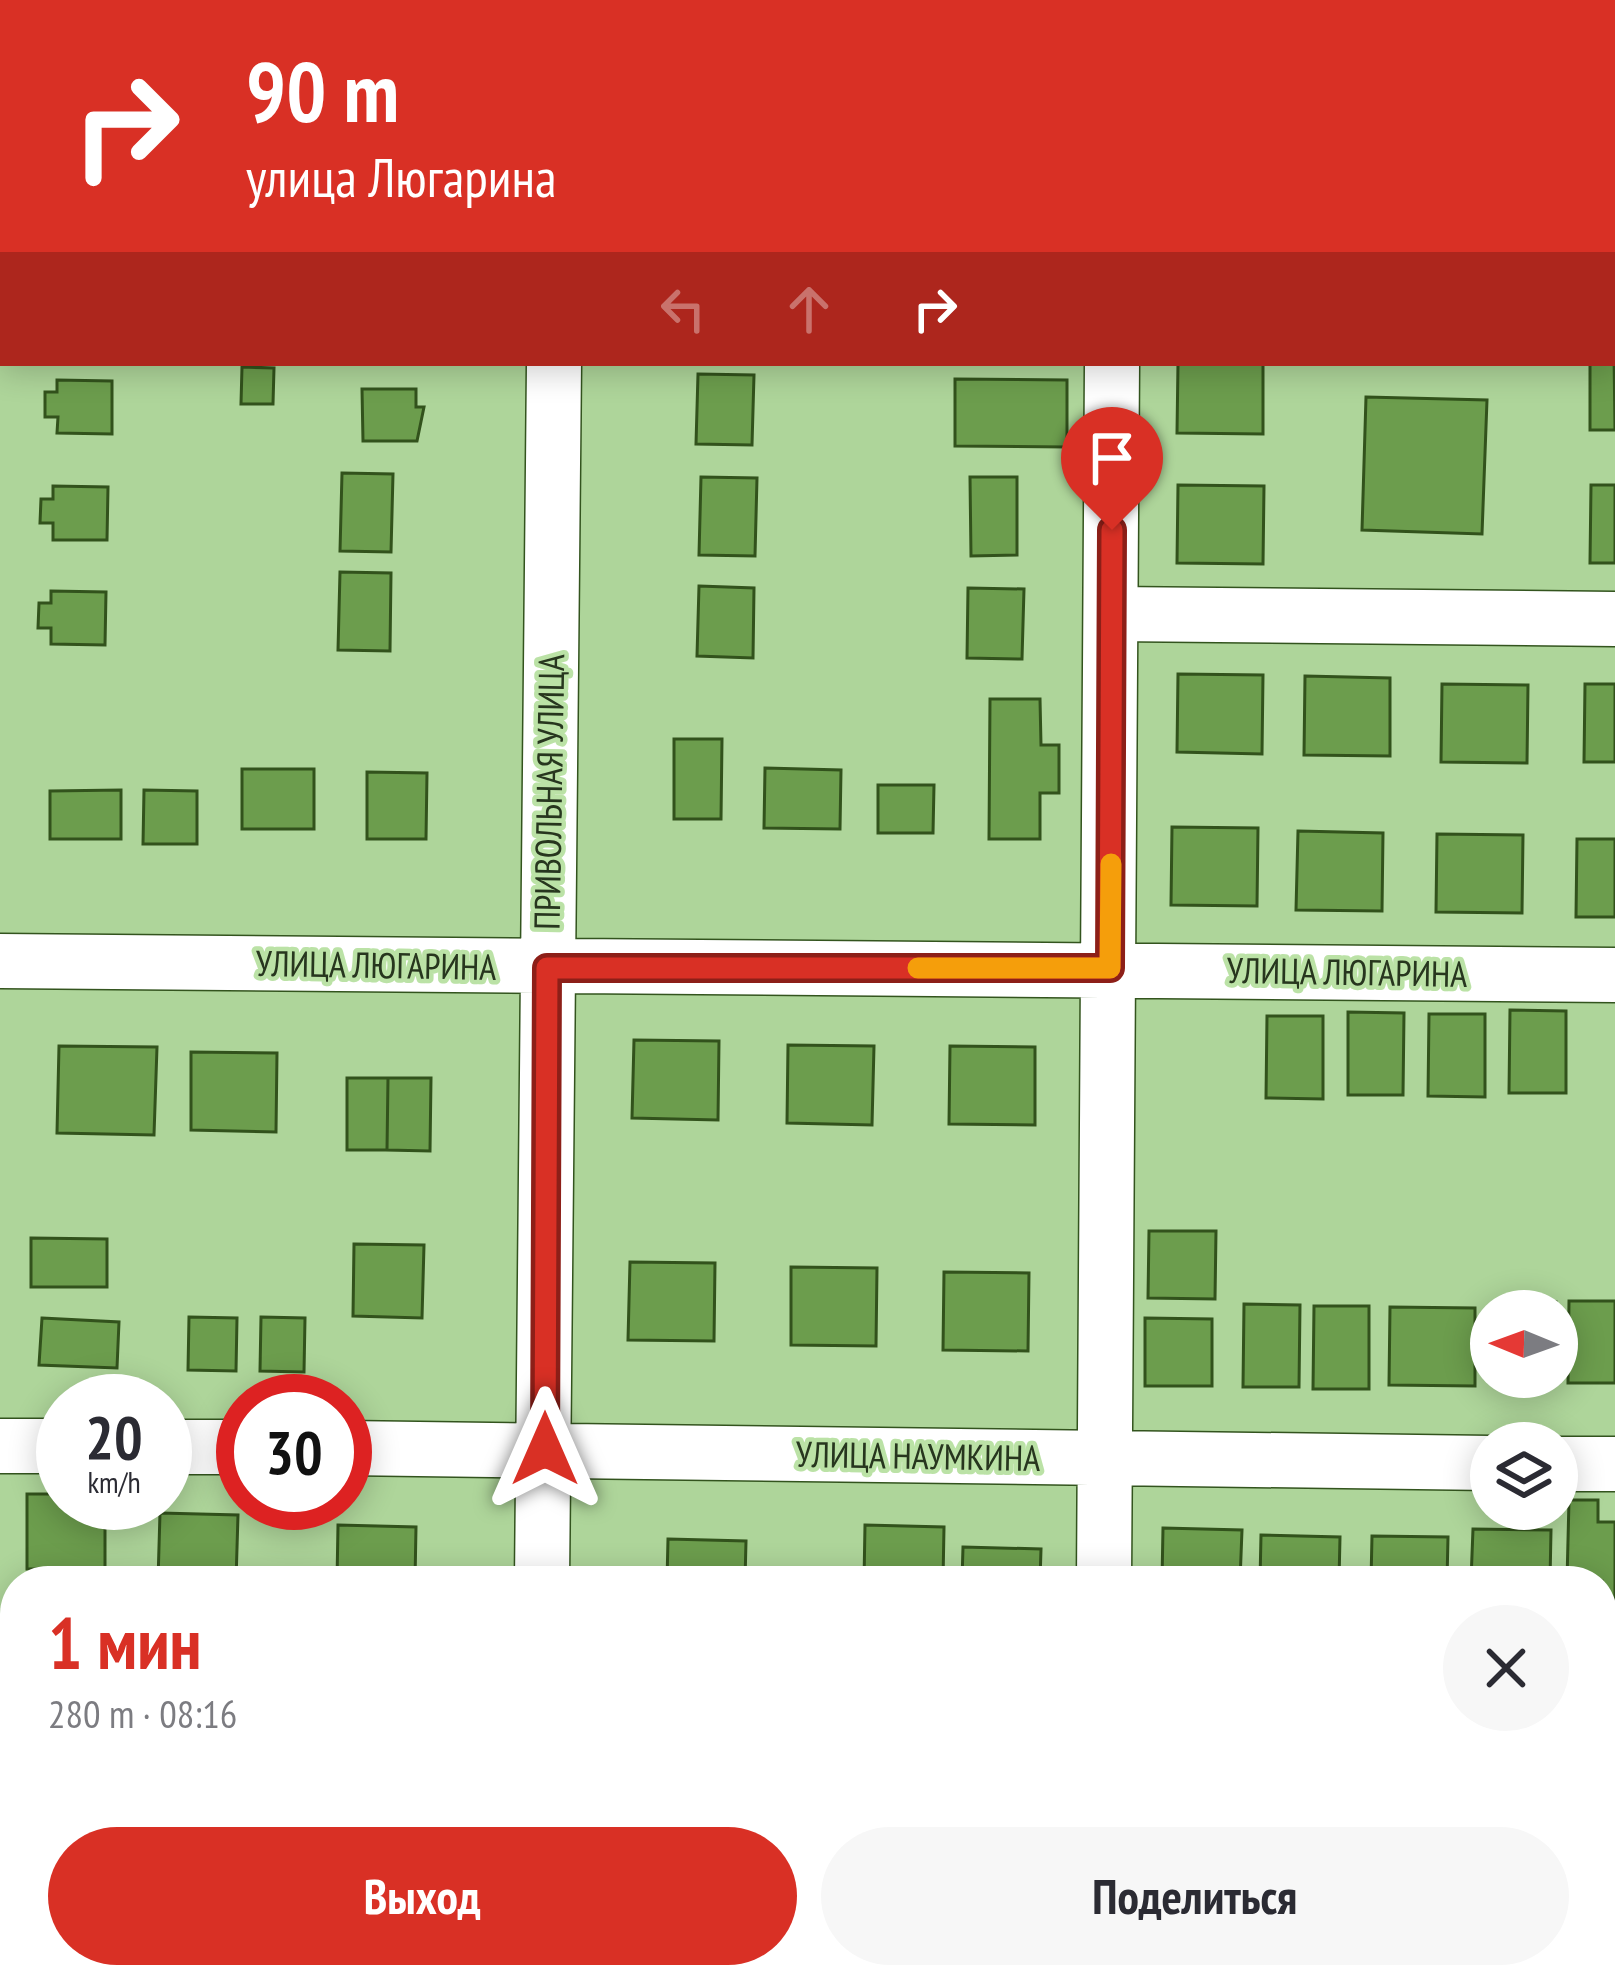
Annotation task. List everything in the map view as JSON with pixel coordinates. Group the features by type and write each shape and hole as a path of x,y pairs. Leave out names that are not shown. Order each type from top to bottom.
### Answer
{"street":[{"name":"ПРИВОЛЬНАЯ УЛИЦА","path":"542,1566 554,366"},
{"path":"1104,1566 1112,366"},
{"path":"1113,614 1615,619"},
{"name":"УЛИЦА ЛЮГАРИНА","path":"0,961 1615,975"},
{"path":"0,1446 36,1446"},
{"name":"УЛИЦА НАУМКИНА","path":"372,1448 1470,1463"},
{"path":"1578,1464 1615,1464"}],"building":[{"path":"1178,366 1263,366 1263,434 1177,433"},
{"path":"1590,366 1614,366 1615,430 1590,430"},
{"path":"242,367 274,368 273,404 241,404"},
{"path":"698,374 754,375 752,445 696,444"},
{"path":"955,379 1067,380 1067,447 955,446"},
{"path":"57,380 112,381 112,434 57,433 58,417 45,417 45,392 57,392"},
{"path":"362,389 416,389 416,407 424,407 417,441 363,441"},
{"path":"1366,397 1487,400 1482,534 1362,530"},
{"path":"342,473 393,474 391,552 340,551"},
{"path":"701,477 757,478 755,556 699,555"},
{"path":"970,477 1017,477 1017,555 971,556"},
{"path":"1178,485 1264,486 1263,564 1177,563"},
{"path":"1591,485 1615,485 1615,563 1590,563"},
{"path":"53,486 108,487 107,540 53,540 53,523 40,523 41,499 53,499"},
{"path":"340,572 391,573 390,651 338,650"},
{"path":"699,586 754,588 753,658 697,656"},
{"path":"968,588 1024,589 1022,659 967,658"},
{"path":"51,591 106,592 105,645 51,644 51,628 38,628 39,603 51,603"},
{"path":"1178,674 1263,675 1262,754 1177,752"},
{"path":"1305,676 1390,678 1390,756 1304,755"},
{"path":"1442,684 1528,685 1527,763 1441,762"},
{"path":"1585,684 1615,684 1615,762 1584,762"},
{"path":"990,699 1040,699 1041,745 1059,745 1059,793 1040,793 1040,839 989,839"},
{"path":"674,739 722,739 721,819 674,819"},
{"path":"765,768 841,770 840,829 764,828"},
{"path":"242,769 314,769 314,829 242,829"},
{"path":"367,772 427,773 426,839 367,839"},
{"path":"878,785 934,785 933,833 878,833"},
{"path":"121,790 121,839 50,839 50,791"},
{"path":"144,790 197,791 197,844 143,844"},
{"path":"1172,827 1258,828 1257,906 1171,905"},
{"path":"1298,831 1383,833 1382,911 1296,910"},
{"path":"1437,834 1523,835 1522,913 1436,912"},
{"path":"1577,839 1615,839 1615,917 1576,917"},
{"path":"1510,1010 1566,1011 1566,1093 1509,1093"},
{"path":"1348,1012 1404,1013 1403,1095 1348,1095"},
{"path":"1429,1014 1485,1014 1485,1097 1428,1096"},
{"path":"1267,1016 1323,1016 1323,1099 1266,1098"},
{"path":"634,1040 719,1041 718,1120 632,1118"},
{"path":"788,1045 874,1046 872,1125 787,1123"},
{"path":"59,1046 157,1047 154,1135 57,1133"},
{"path":"950,1046 1035,1047 1035,1125 949,1124"},
{"path":"191,1052 277,1053 276,1132 191,1130"},
{"path":"347,1078 388,1078 387,1150 347,1150"},
{"path":"388,1078 431,1078 430,1151 387,1150"},
{"path":"1149,1231 1216,1231 1215,1299 1148,1298"},
{"path":"31,1238 107,1239 107,1287 31,1287"},
{"path":"354,1244 424,1245 422,1318 353,1316"},
{"path":"630,1262 715,1263 714,1341 628,1340"},
{"path":"791,1267 877,1268 876,1346 791,1345"},
{"path":"944,1272 1029,1273 1028,1351 943,1350"},
{"path":"1578,1301 1615,1301 1615,1383 1578,1383"},
{"path":"1244,1304 1300,1305 1299,1387 1243,1387"},
{"path":"1314,1306 1369,1306 1369,1389 1313,1389"},
{"path":"1390,1307 1470,1308 1470,1386 1389,1385"},
{"path":"189,1317 237,1318 236,1371 188,1370"},
{"path":"261,1317 305,1318 304,1372 260,1371"},
{"path":"42,1318 119,1322 117,1368 39,1365"},
{"path":"1145,1318 1212,1319 1212,1386 1145,1386"},
{"path":"27,1494 36,1494 36,1530 105,1530 105,1566 27,1566"},
{"path":"1578,1500 1598,1500 1598,1522 1615,1522 1615,1566 1567,1566 1568,1530 1578,1530"},
{"path":"192,1514 216,1514 216,1530 238,1530 236,1566 158,1566 160,1530 192,1530"},
{"path":"865,1525 944,1527 943,1566 864,1566"},
{"path":"416,1527 415,1566 337,1566 338,1530"},
{"path":"1163,1528 1242,1530 1241,1566 1162,1566"},
{"path":"1473,1530 1551,1530 1550,1566 1472,1566"},
{"path":"1261,1535 1340,1537 1339,1566 1260,1566"},
{"path":"1372,1536 1448,1537 1447,1566 1371,1566"},
{"path":"668,1539 746,1541 745,1566 667,1566"},
{"path":"963,1547 1041,1549 1040,1566 962,1566"}],"slow traffic":[{"path":"918,968 1110,968 1111,864"}],"route":[{"path":"545,1449 547,968 1110,968 1112,530"}]}
